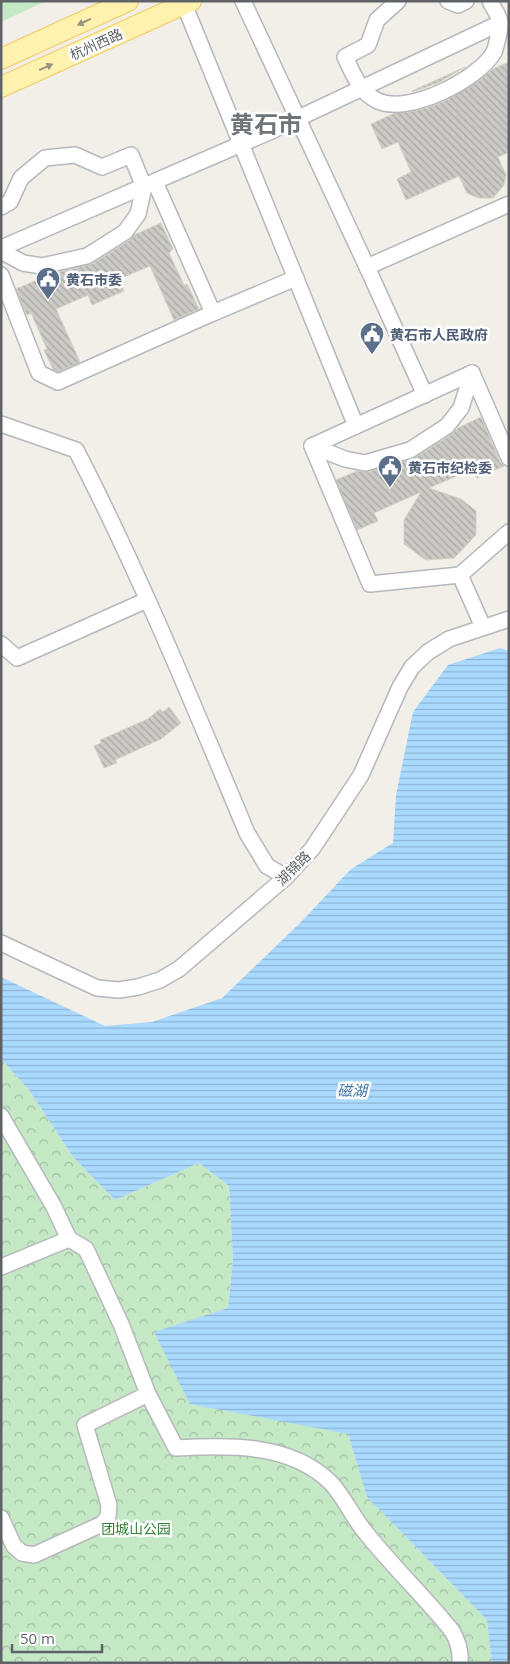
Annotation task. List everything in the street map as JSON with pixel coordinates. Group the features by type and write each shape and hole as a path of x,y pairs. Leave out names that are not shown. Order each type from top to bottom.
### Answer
{"main road":[{"name":"杭州西路","path":"1,59 128,1"},
{"name":"杭州西路","path":"1,87 188,3"}],"street":[{"path":"243,1 425,395"},
{"path":"398,1 377,20 368,44 345,57 361,90 379,102 399,105 444,92 482,68 495,50 504,25"},
{"path":"448,1 458,5 466,1"},
{"path":"490,1 504,25"},
{"path":"188,3 241,144 356,426"},
{"path":"1,250 297,120 504,25"},
{"path":"1,207 10,202 21,178 45,158 75,155 102,167 131,155 150,184 212,313"},
{"path":"1,250 23,263 42,266 87,256 125,232 138,214 150,184"},
{"path":"367,267 509,204"},
{"path":"1,275 39,373 58,382 212,313 296,278"},
{"path":"312,446 472,373"},
{"path":"312,446 345,459 365,462 410,450 448,426 461,408 472,373"},
{"path":"472,373 509,458"},
{"path":"1,424 76,450 102,500 147,600 247,833 267,866 286,876"},
{"path":"312,446 370,584 460,575 509,532"},
{"path":"460,575 483,627"},
{"path":"1,644 18,658 147,600"},
{"name":"湖锦路","path":"1,943 97,988 118,990 138,988 160,980 179,969 286,876 312,848 357,782 400,687 412,667 428,652 449,639 509,619"},
{"path":"1,1116 47,1195 69,1239 86,1248 121,1324 148,1394 176,1448 220,1446 253,1449 284,1455 309,1466 331,1484 365,1532 452,1631 460,1648 460,1663"},
{"path":"1,1267 69,1239"},
{"path":"1,1518 14,1546 22,1553 34,1555 102,1524 108,1517 109,1505 85,1425 148,1394"}],"green space":[{"path":"1,1 46,1 1,22"},
{"name":"团城山公园","path":"1,1059 29,1090 73,1157 115,1200 199,1163 229,1186 233,1259 228,1308 190,1403 348,1434 367,1497 487,1620 492,1663 1,1663"}],"water":[{"name":"磁湖","path":"500,648 509,651 509,1663 492,1663 487,1620 367,1497 348,1434 190,1404 154,1332 228,1308 233,1259 229,1186 199,1163 115,1200 73,1157 29,1090 1,1059 1,977 105,1026 152,1022 222,998 302,921 351,869 393,843 396,795 413,712 448,665"}],"building":[{"path":"509,62 509,152 498,157 506,175 504,185 493,198 478,198 467,193 459,176 406,200 397,179 411,172 398,142 382,149 371,124 395,113 427,108 445,101 479,81 493,69"},
{"path":"465,67 438,83 412,92 412,91"},
{"name":"黄石市委","path":"161,223 173,249 169,253 184,285 187,284 199,309 174,320 150,266 119,279 124,291 92,305 88,295 56,309 80,362 58,372 53,369 44,350 47,349 31,313 27,315 16,289 51,274 92,264 130,240 134,235"},
{"name":"黄石市纪检委","path":"481,417 500,462 504,466 477,478 473,469 429,488 461,499 476,511 476,535 454,558 426,560 404,544 404,520 421,492 374,513 378,521 357,530 336,480 357,471 368,472 413,459 452,434 458,428"},
{"path":"169,707 181,723 161,739 115,760 117,763 104,768 94,746 101,743 100,740 148,719 160,709 163,712"}],"place":[{"name":"黄石市委","path":"48,300"},
{"name":"黄石市人民政府","path":"372,355"},
{"name":"黄石市纪检委","path":"390,488"}],"district":[{"name":"黄石市","path":"266,123"}]}
